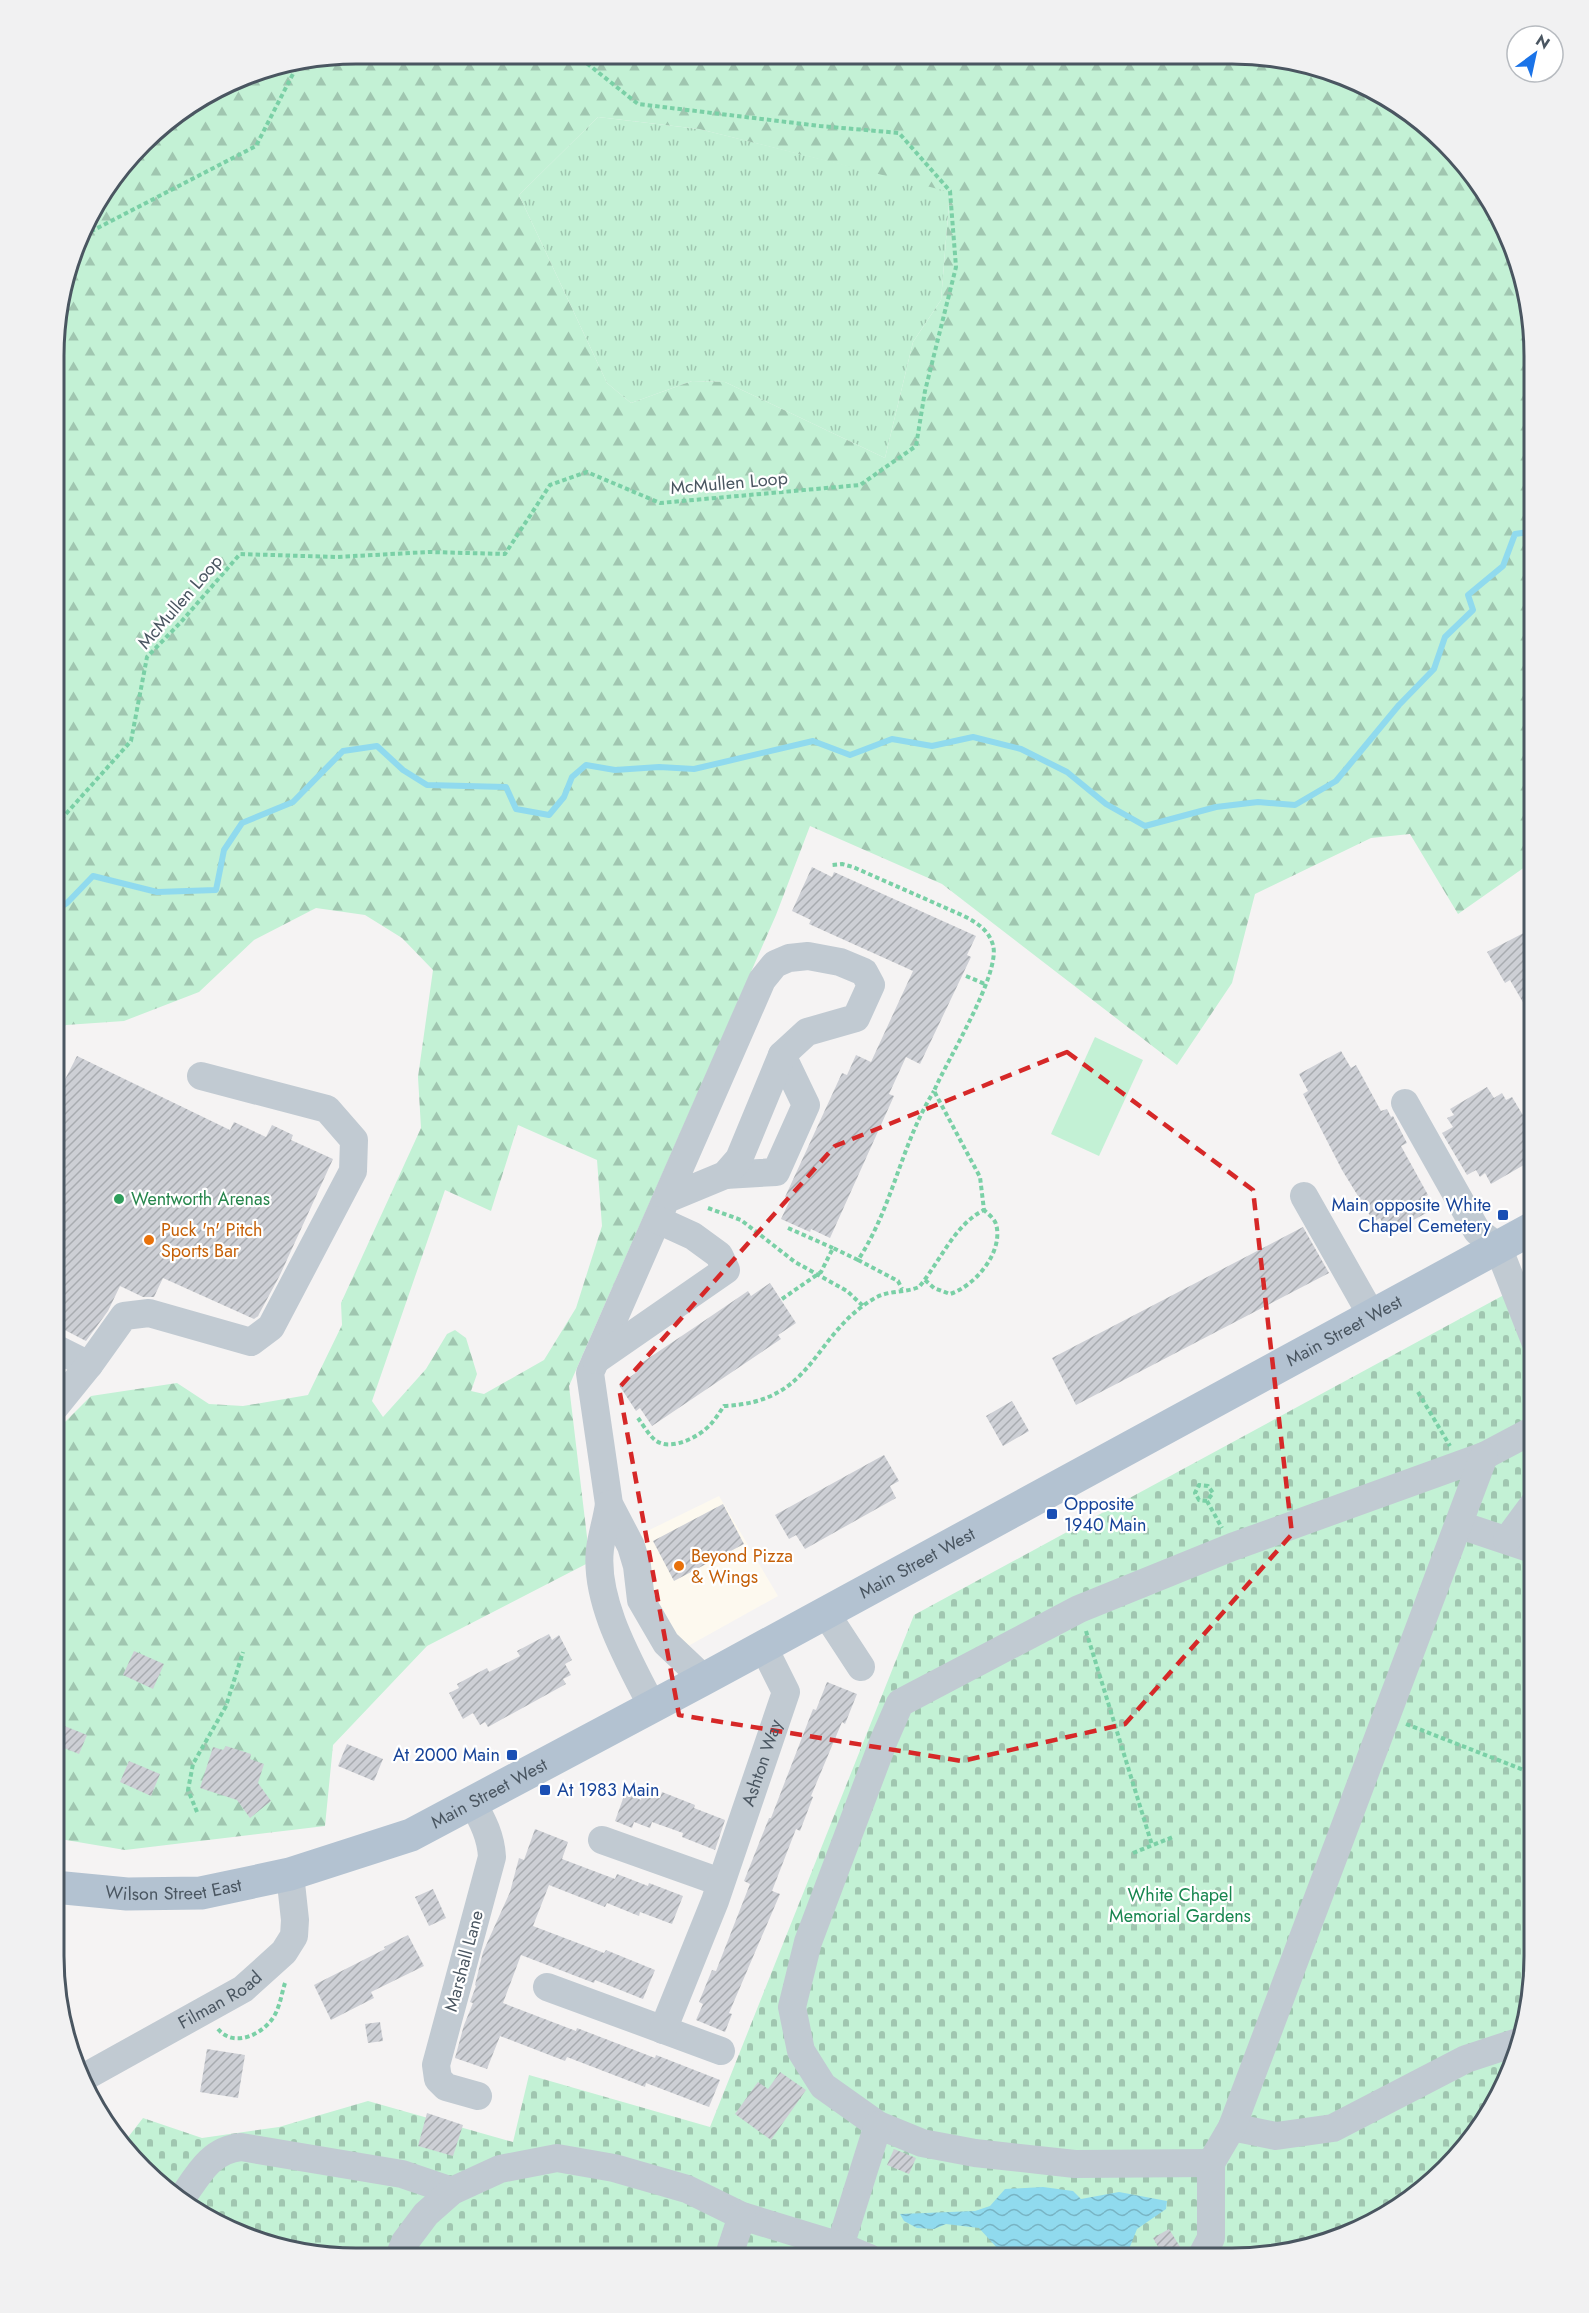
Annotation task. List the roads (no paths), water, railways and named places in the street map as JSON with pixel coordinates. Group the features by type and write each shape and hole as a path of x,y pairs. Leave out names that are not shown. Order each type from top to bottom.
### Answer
{"main road":[{"name":"Main Street West","path":"290,1874 411,1835 473,1804 1524,1233"},
{"name":"Wilson Street East","path":"64,1888 127,1894 201,1893 290,1874"}],"street":[{"path":"663,1209 725,1175 740,1159 782,1055 807,1032 856,1018 871,985 864,972 840,962 808,956 789,958 775,964 762,980 590,1373 609,1504 631,1546 637,1566 641,1600 666,1643 704,1679"},
{"path":"789,958 860,987"},
{"path":"725,1175 776,1172 806,1105 782,1055"},
{"path":"64,1395 124,1316 149,1313 251,1342 271,1327 353,1171 354,1140 327,1109 201,1076"},
{"path":"1405,1103 1474,1226 1498,1247 1524,1313"},
{"path":"1304,1196 1372,1316"},
{"path":"596,1360 726,1270 719,1255 693,1236 663,1209"},
{"path":"663,1313 672,1297 708,1268"},
{"path":"64,1352 89,1365"},
{"path":"1211,2163 1075,2163 975,2153 922,2143 878,2124 824,2086 801,2051 792,2007 808,1942 884,1740 900,1703 1079,1609 1232,1547 1472,1460 1524,1434"},
{"path":"1206,2248 1211,2238 1211,2163 1232,2127 1460,1525 1472,1460"},
{"path":"609,1504 600,1549 607,1608 619,1640 652,1706"},
{"path":"1507,1540 1524,1516"},
{"path":"1460,1525 1524,1546"},
{"path":"825,1612 861,1667"},
{"name":"Ashton Way","path":"663,2030 720,1882 786,1692 763,1646"},
{"name":"Marshall Lane","path":"473,1804 485,1825 491,1843 492,1857 436,2065 438,2079 446,2087 477,2096"},
{"path":"602,1840 720,1882"},
{"name":"Filman Road","path":"90,2074 243,1989 284,1952 294,1936 295,1920 290,1874"},
{"path":"547,1987 721,2051"},
{"path":"1232,2127 1276,2136 1333,2128 1466,2060 1511,2045"},
{"path":"403,2248 426,2214 452,2191 500,2169 557,2158 614,2168 687,2189 742,2216 840,2247 878,2124"},
{"path":"186,2193 211,2158 228,2148 241,2147 402,2174 452,2191"},
{"path":"731,2248 742,2216"}],"water":[{"path":"1043,2187 1073,2191 1081,2199 1119,2192 1167,2201 1166,2209 1137,2229 1129,2248 997,2248 979,2228 946,2224 934,2229 917,2228 904,2221 900,2214 975,2211 990,2206 1005,2189"}],"waterway":[{"path":"64,905 93,876 157,892 216,890 224,850 242,823 293,802 343,751 377,746 403,770 427,785 506,787 516,809 549,815 564,797 572,777 586,765 615,770 659,767 694,769 813,741 850,755 892,739 932,746 973,737 1021,749 1067,772 1106,804 1145,826 1216,807 1258,802 1295,805 1336,781 1399,705 1434,669 1445,637 1473,610 1468,595 1503,566 1515,534 1524,533"}],"place":[{"name":"Wentworth Arenas","path":"119,1199"},
{"name":"Main opposite White Chapel Cemetery","path":"1503,1215"},
{"name":"Puck 'n' Pitch Sports Bar","path":"149,1240"},
{"name":"Opposite 1940 Main","path":"1052,1514"},
{"name":"Beyond Pizza & Wings","path":"679,1566"},
{"name":"At 2000 Main","path":"512,1755"},
{"name":"At 1983 Main","path":"545,1790"}],"park label":[{"name":"White Chapel Memorial Gardens","path":"1180,1905"}]}
